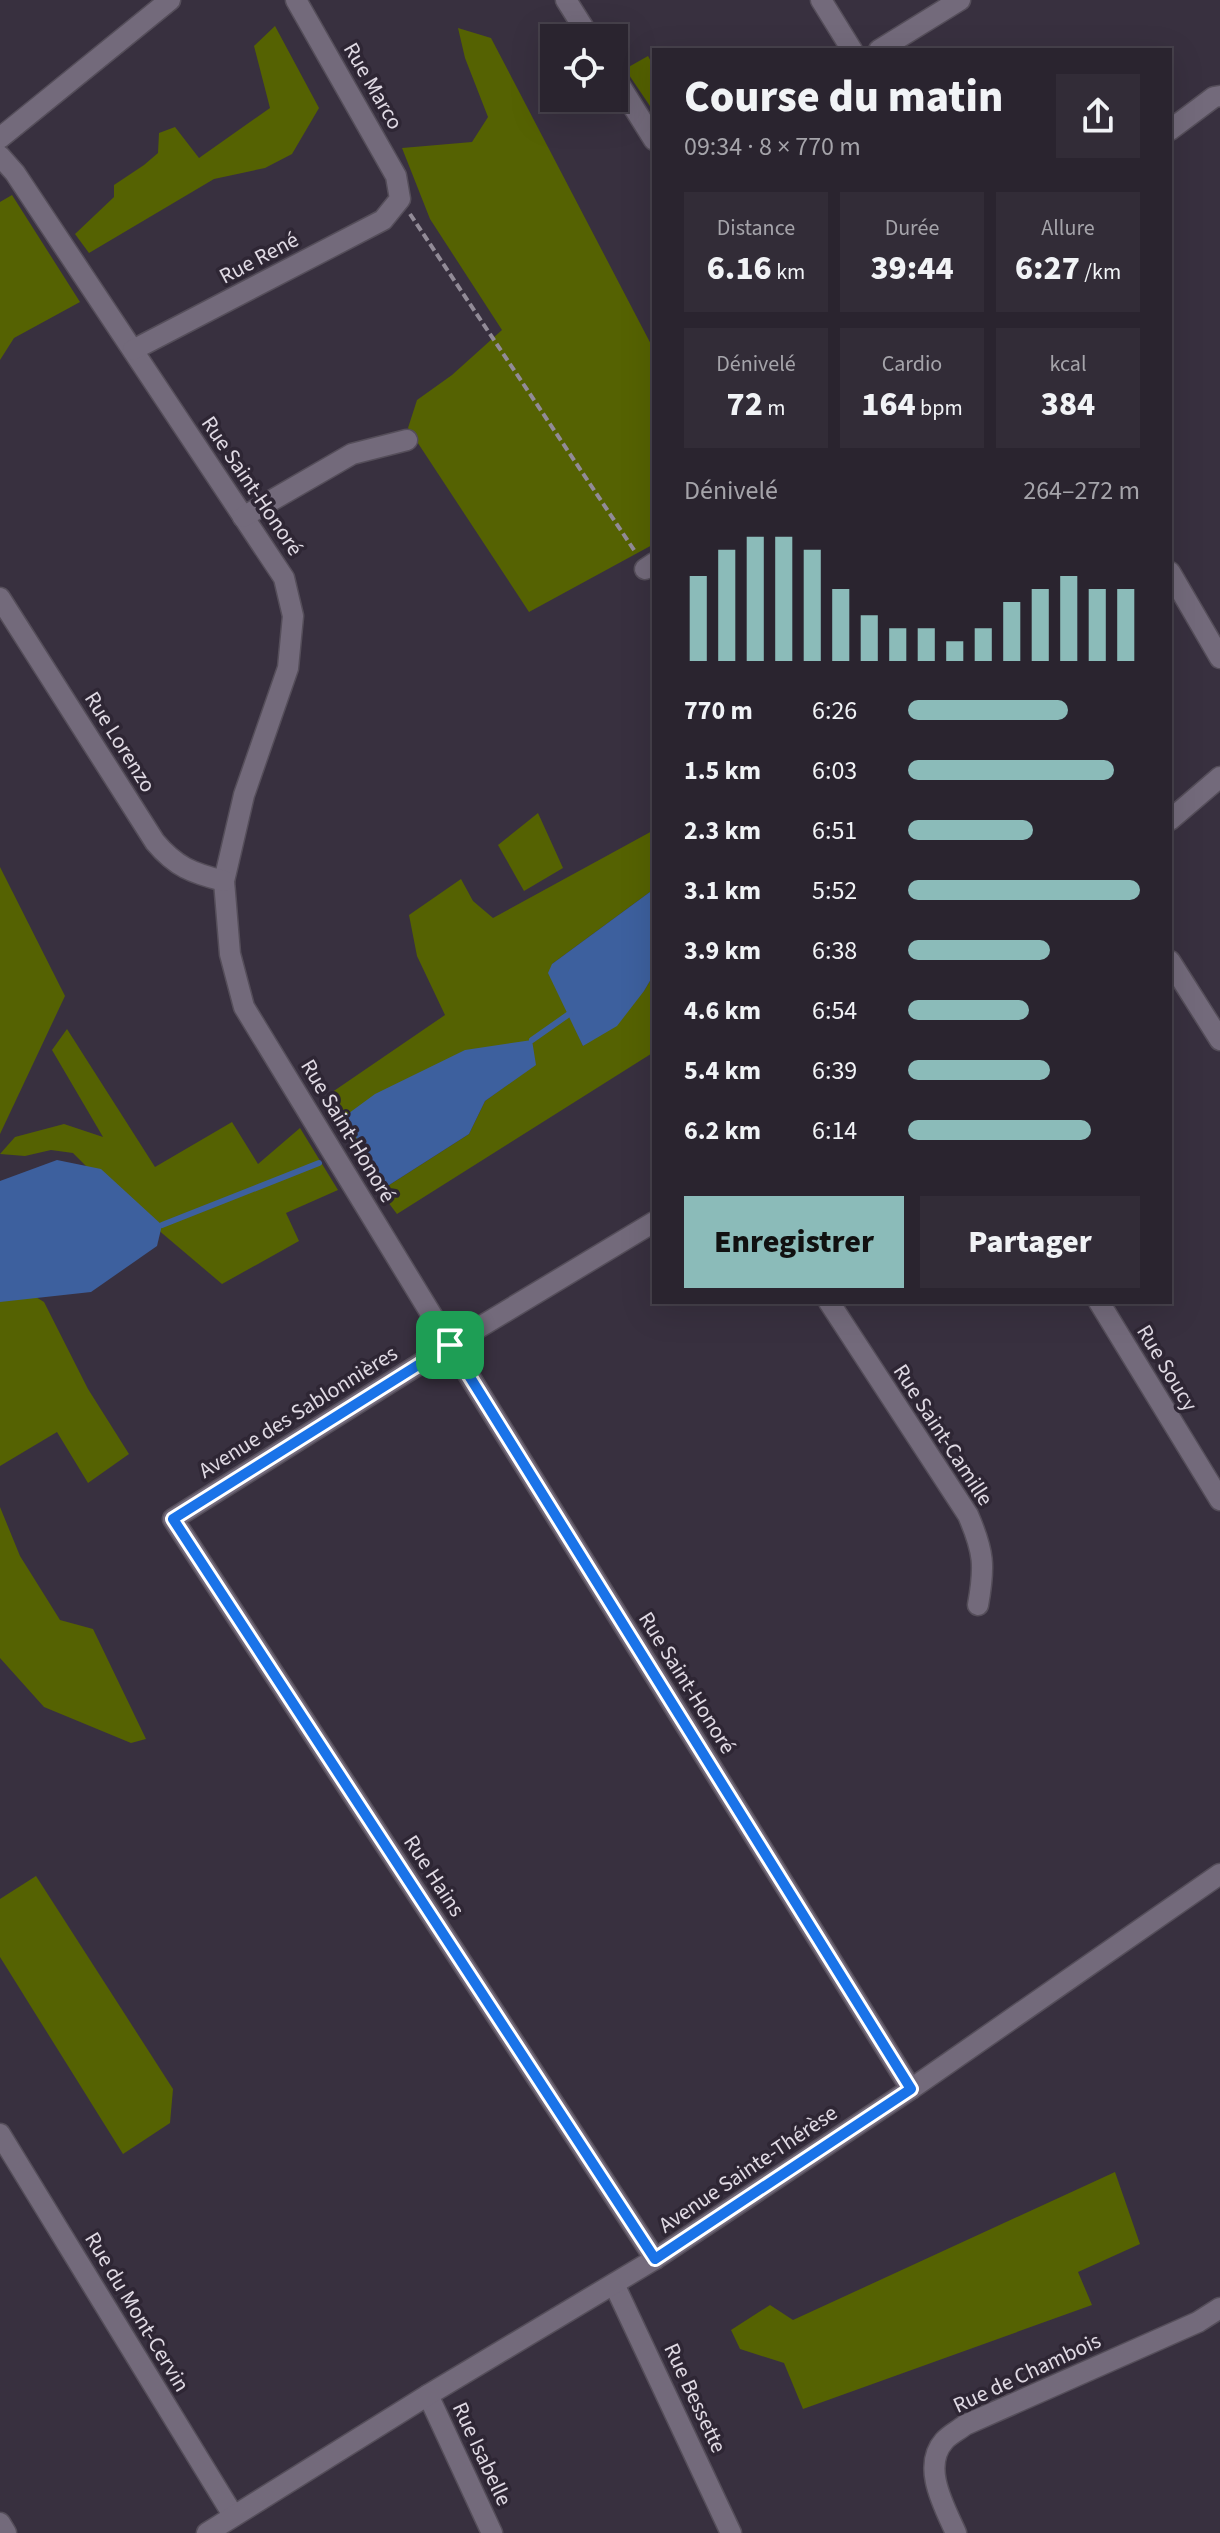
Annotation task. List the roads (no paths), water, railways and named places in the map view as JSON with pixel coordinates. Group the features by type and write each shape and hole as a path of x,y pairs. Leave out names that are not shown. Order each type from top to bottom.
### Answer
{"street":[{"path":"0,138 170,0"},
{"name":"Rue Marco","path":"296,0 396,176 400,199"},
{"path":"566,0 581,24"},
{"path":"821,0 851,48"},
{"path":"882,48 960,0"},
{"path":"1172,128 1214,97 1220,96"},
{"path":"628,98 652,137"},
{"name":"Rue Saint-Honoré","path":"0,156 7,179 133,350 284,578 293,616 288,668 244,795 224,881 230,954 244,1007 911,2089"},
{"name":"Rue René","path":"133,350 383,220 400,199"},
{"path":"243,517 352,454 407,440"},
{"path":"1172,575 1220,658"},
{"name":"Rue Lorenzo","path":"0,598 155,842 170,860 195,874 224,881"},
{"path":"1172,818 1220,777"},
{"path":"1172,964 1220,1040"},
{"name":"Avenue des Sablonnières","path":"173,1519 450,1345 652,1223"},
{"name":"Rue Saint-Camille","path":"830,1304 968,1515 979,1542 984,1570 978,1605"},
{"name":"Rue Soucy","path":"1100,1304 1220,1500"},
{"name":"Rue Hains","path":"173,1519 655,2259"},
{"name":"Avenue Sainte-Thérèse","path":"207,2533 428,2395 655,2259 911,2089 1220,1874"},
{"name":"Rue du Mont-Cervin","path":"0,2134 233,2515"},
{"name":"Rue Bessette","path":"614,2284 731,2533"},
{"name":"Rue de Chambois","path":"956,2533 939,2494 936,2475 936,2457 944,2440 965,2425 1198,2322 1220,2308"},
{"name":"Rue Isabelle","path":"428,2395 492,2533"},
{"path":"0,2523 6,2533"}],"water":[{"path":"652,890 652,977 617,1026 583,1046 548,973 552,964"},
{"path":"532,1040 536,1065 485,1101 469,1134 386,1187 345,1116 375,1094 465,1050"},
{"path":"57,1160 101,1169 162,1225 157,1246 91,1292 0,1302 0,1181"}],"waterway":[{"path":"532,1040 569,1014"},
{"path":"352,1148 361,1147"},
{"path":"162,1225 319,1163"}]}
